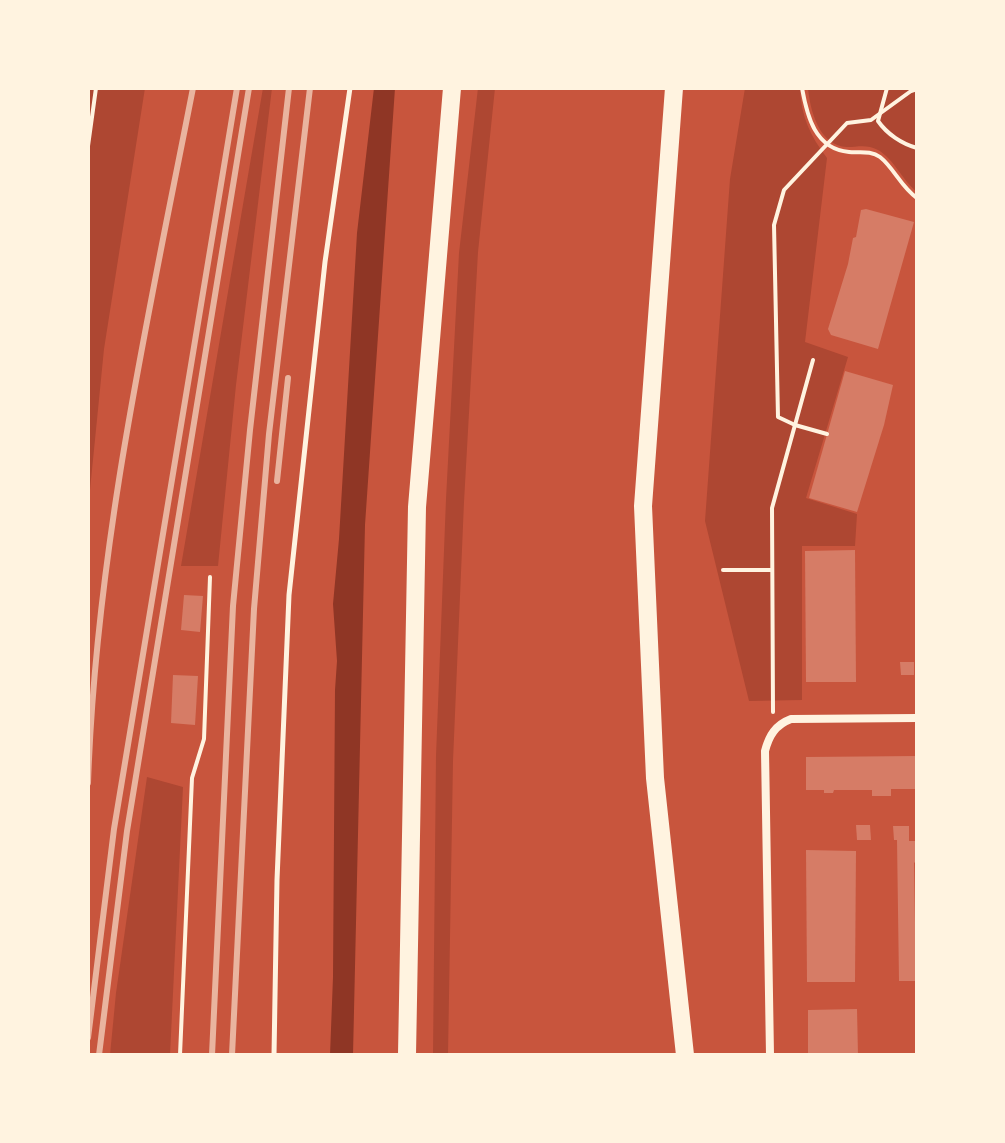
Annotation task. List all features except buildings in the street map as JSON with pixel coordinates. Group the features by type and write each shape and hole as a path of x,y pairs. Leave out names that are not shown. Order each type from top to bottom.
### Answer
{"highway":[{"path":"407,1055 417,507 452,88"},
{"path":"674,88 643,506 655,778 685,1055"}],"street":[{"path":"770,1055 765,751 773,730 791,719 917,718"}],"lane":[{"path":"274,1055 277,880 289,595 325,262 350,88"}],"path":[{"path":"88,146 96,88"},
{"path":"802,88 808,118 815,132 828,145 842,151 865,152 881,158 908,192 917,198"},
{"path":"887,88 878,121 884,129 917,148"},
{"path":"827,434 778,417 774,225 784,190 847,123 871,120 917,89"},
{"path":"773,730 772,508 813,360"},
{"path":"723,570 772,570"},
{"path":"180,1055 192,778 204,739 210,577"}],"shaded area":[{"path":"88,88 145,88 104,349 88,510"},
{"path":"263,88 272,88 236,385 218,566 181,566"},
{"path":"374,88 395,88 365,525 353,1055 330,1055 337,661 333,604 357,233"},
{"path":"478,88 495,88 478,252 464,502 453,761 448,1055 433,1055 436,756 446,499 459,253"},
{"path":"745,88 800,88 808,125 827,158 805,342 848,357 806,498 857,514 855,546 802,546 802,700 749,701 705,521 730,179"},
{"path":"808,88 917,88 917,192 878,150 866,146 837,145 829,140 814,116"},
{"path":"147,777 183,787 170,1055 110,1055 116,993"}],"railway":[{"path":"88,783 101,607 113,520 142,347 193,88"},
{"path":"88,1038 114,829 237,88"},
{"path":"99,1055 127,831 249,88"},
{"path":"212,1055 233,606 289,88"},
{"path":"232,1055 254,609 269,434 310,88"},
{"path":"277,481 288,378"}]}
